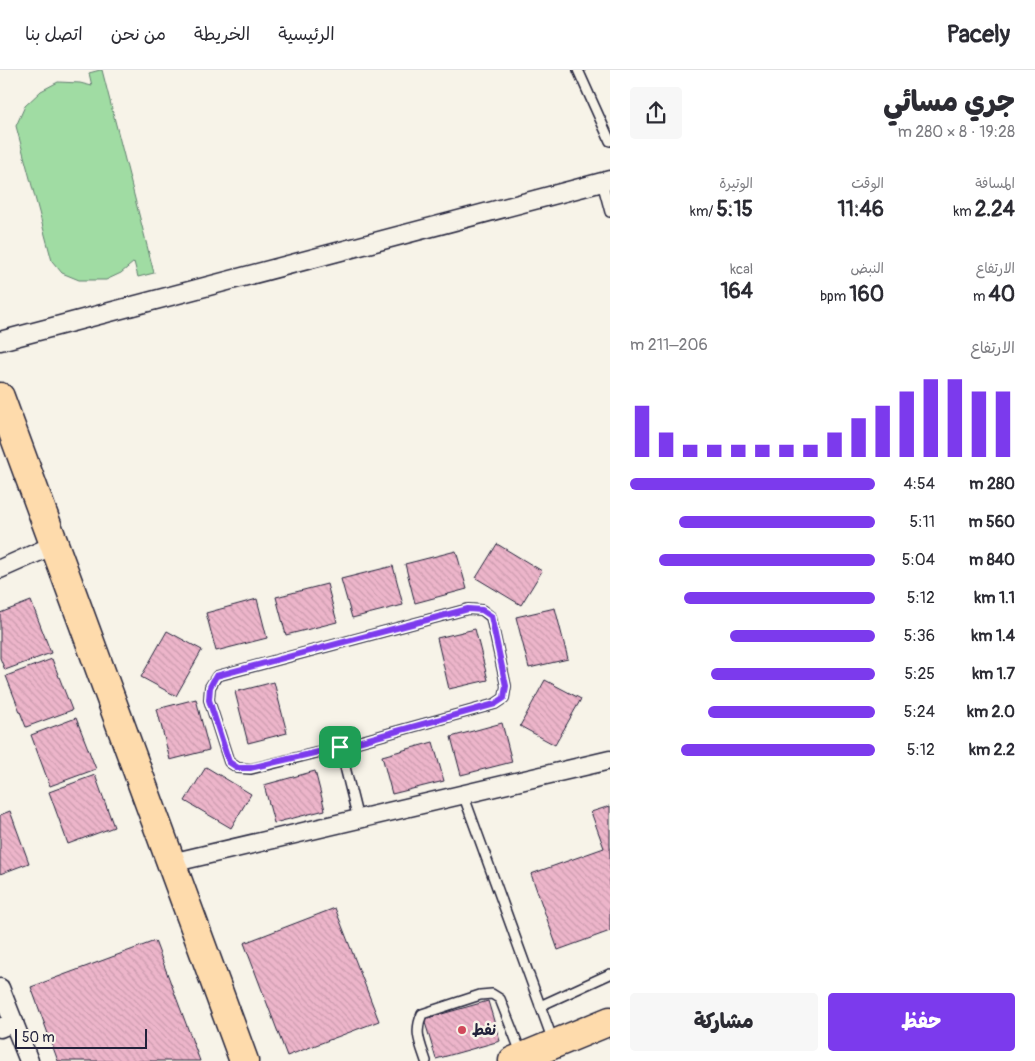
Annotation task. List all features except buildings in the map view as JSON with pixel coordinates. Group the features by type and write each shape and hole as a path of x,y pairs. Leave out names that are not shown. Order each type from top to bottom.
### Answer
{"main road":[{"path":"0,397 244,1061"},
{"path":"518,1059 610,1022"}],"street":[{"path":"0,341 606,181"},
{"path":"0,569 54,545"},
{"path":"171,862 610,760"},
{"path":"0,988 7,1025 30,1061"}],"lane":[{"path":"578,70 610,141"},
{"path":"606,181 610,212"},
{"path":"468,609 482,610 491,616 506,686 504,698 495,704 340,747 250,768 238,768 229,762 209,700 210,687 216,676 468,609"},
{"path":"340,747 358,819"},
{"path":"463,794 554,1044"},
{"path":"540,1006 610,974"},
{"path":"426,1061 418,1038 418,1024 422,1014 492,994 500,999 518,1059"}],"green space":[{"path":"102,70 154,273 138,277 134,262 121,273 106,280 79,280 62,273 52,261 16,126 25,106 41,91 58,82 80,83 92,86 89,73"}],"place":[{"name":"نفط","path":"462,1030"}],"route":[{"path":"468,609 482,610 491,616 506,686 504,698 495,704 340,747 250,768 238,768 229,762 209,700 210,687 216,676 468,609"}]}
